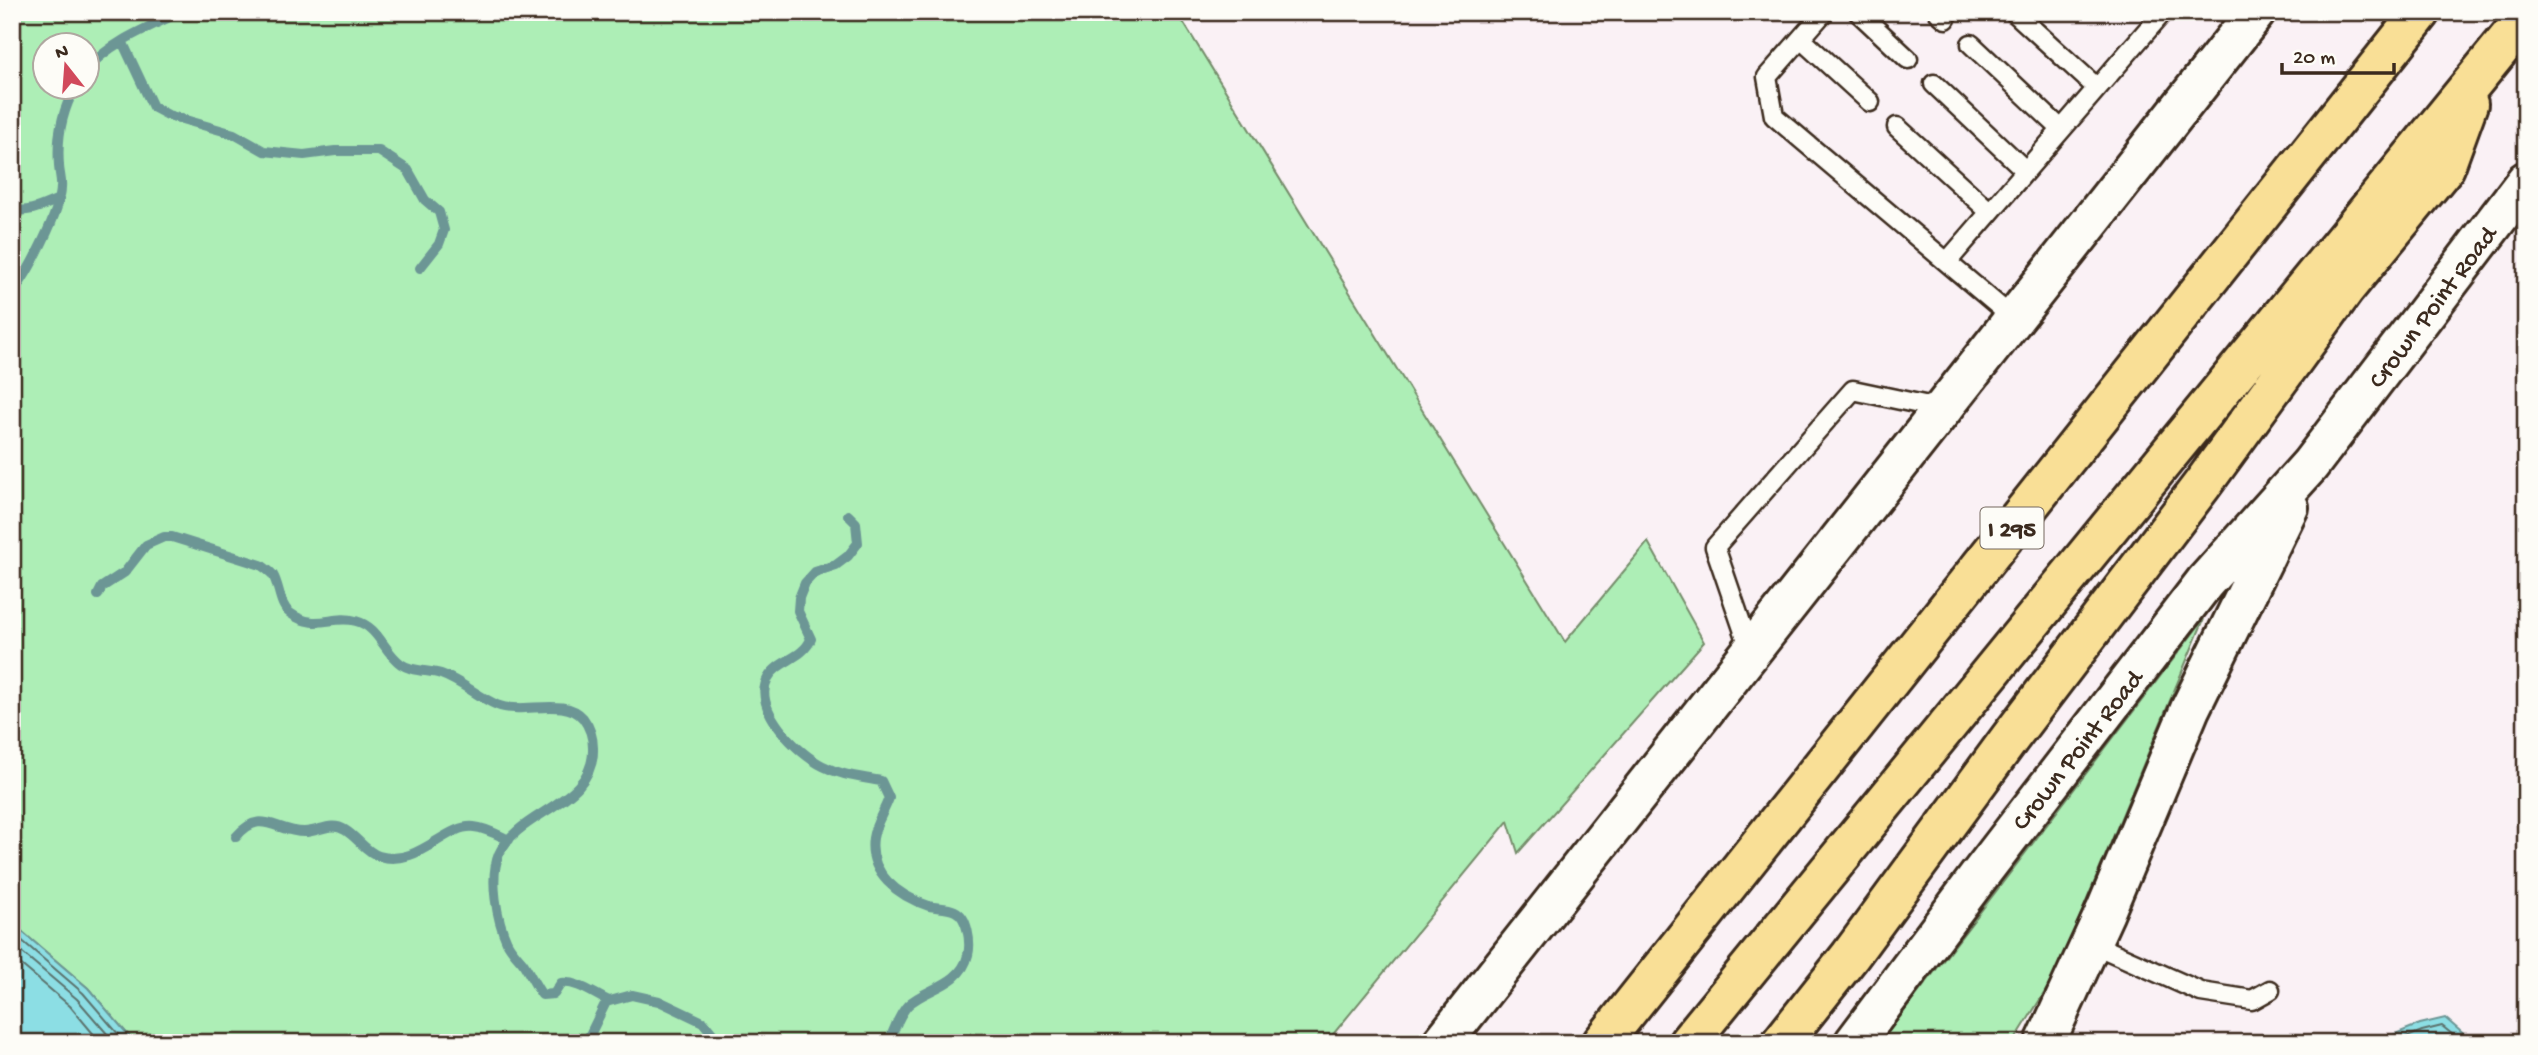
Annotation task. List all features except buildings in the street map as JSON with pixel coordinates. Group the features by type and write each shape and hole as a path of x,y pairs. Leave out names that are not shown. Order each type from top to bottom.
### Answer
{"highway":[{"name":"I 295","path":"1602,1043 2421,12"},
{"name":"I 295","path":"1688,1043 2526,17"},
{"path":"1781,1043 1850,956 2010,738 2202,485 2344,290 2445,167 2478,75"}],"main road":[{"path":"1442,1043 2256,12"},
{"name":"Crown Point Road","path":"1854,1043 2205,582 2310,465 2526,181"},
{"name":"Crown Point Road","path":"2045,1043 2091,943 2190,709 2310,465"}],"lane":[{"path":"1824,12 1767,77 1774,116 2014,319"},
{"path":"1858,12 1908,59"},
{"path":"2014,12 2097,88"},
{"path":"1947,262 2163,12"},
{"path":"1801,39 1870,102"},
{"path":"1971,44 2061,129"},
{"path":"1934,84 2025,170"},
{"path":"1897,127 1990,212"},
{"path":"1751,652 1715,547 1853,390 1943,409"},
{"path":"2091,943 2201,992 2252,1000 2270,989"}],"green space":[{"path":"12,12 1177,12 1565,642 1648,542 1704,642 1518,853 1508,821 1326,1043 135,1043 88,988 12,923"},
{"path":"2204,619 2056,974 2013,1043 1880,1043"}],"water":[{"path":"12,923 88,988 135,1043 12,1043"},
{"path":"2445,1018 2474,1043 2373,1043 2420,1024"}],"waterway":[{"path":"102,55 119,43 180,12"},
{"path":"122,41 153,107 168,115 234,134 264,151 304,155 335,151 379,151 408,170 425,200 439,212 444,230 439,244 420,268"},
{"path":"12,293 35,258 56,211 61,184 60,135 69,102"},
{"path":"12,209 30,210 59,199"},
{"path":"848,515 856,523 858,543 848,556 836,565 815,572 805,583 799,598 798,611 811,639 802,651 772,672 764,690 771,716 801,751 830,769 881,781 889,798 873,838 875,862 880,872 906,896 929,906 955,911 966,924 969,944 964,965 950,980 908,1005 888,1043"},
{"path":"98,595 102,587 125,572 146,545 164,537 172,537 261,565 273,575 286,610 290,613 308,621 348,619 364,624 405,667 448,677 483,698 507,708 565,708 583,718 589,728 593,748 590,767 582,782 569,795 509,839 499,854 494,887 500,922 507,942 542,995 554,994 561,983 567,983 609,1001"},
{"path":"236,837 245,828 261,822 304,832 335,827 349,833 374,854 393,858 419,851 463,828 483,829 509,840"},
{"path":"586,1043 606,1002 632,995 659,1001 703,1022 720,1043"}]}
